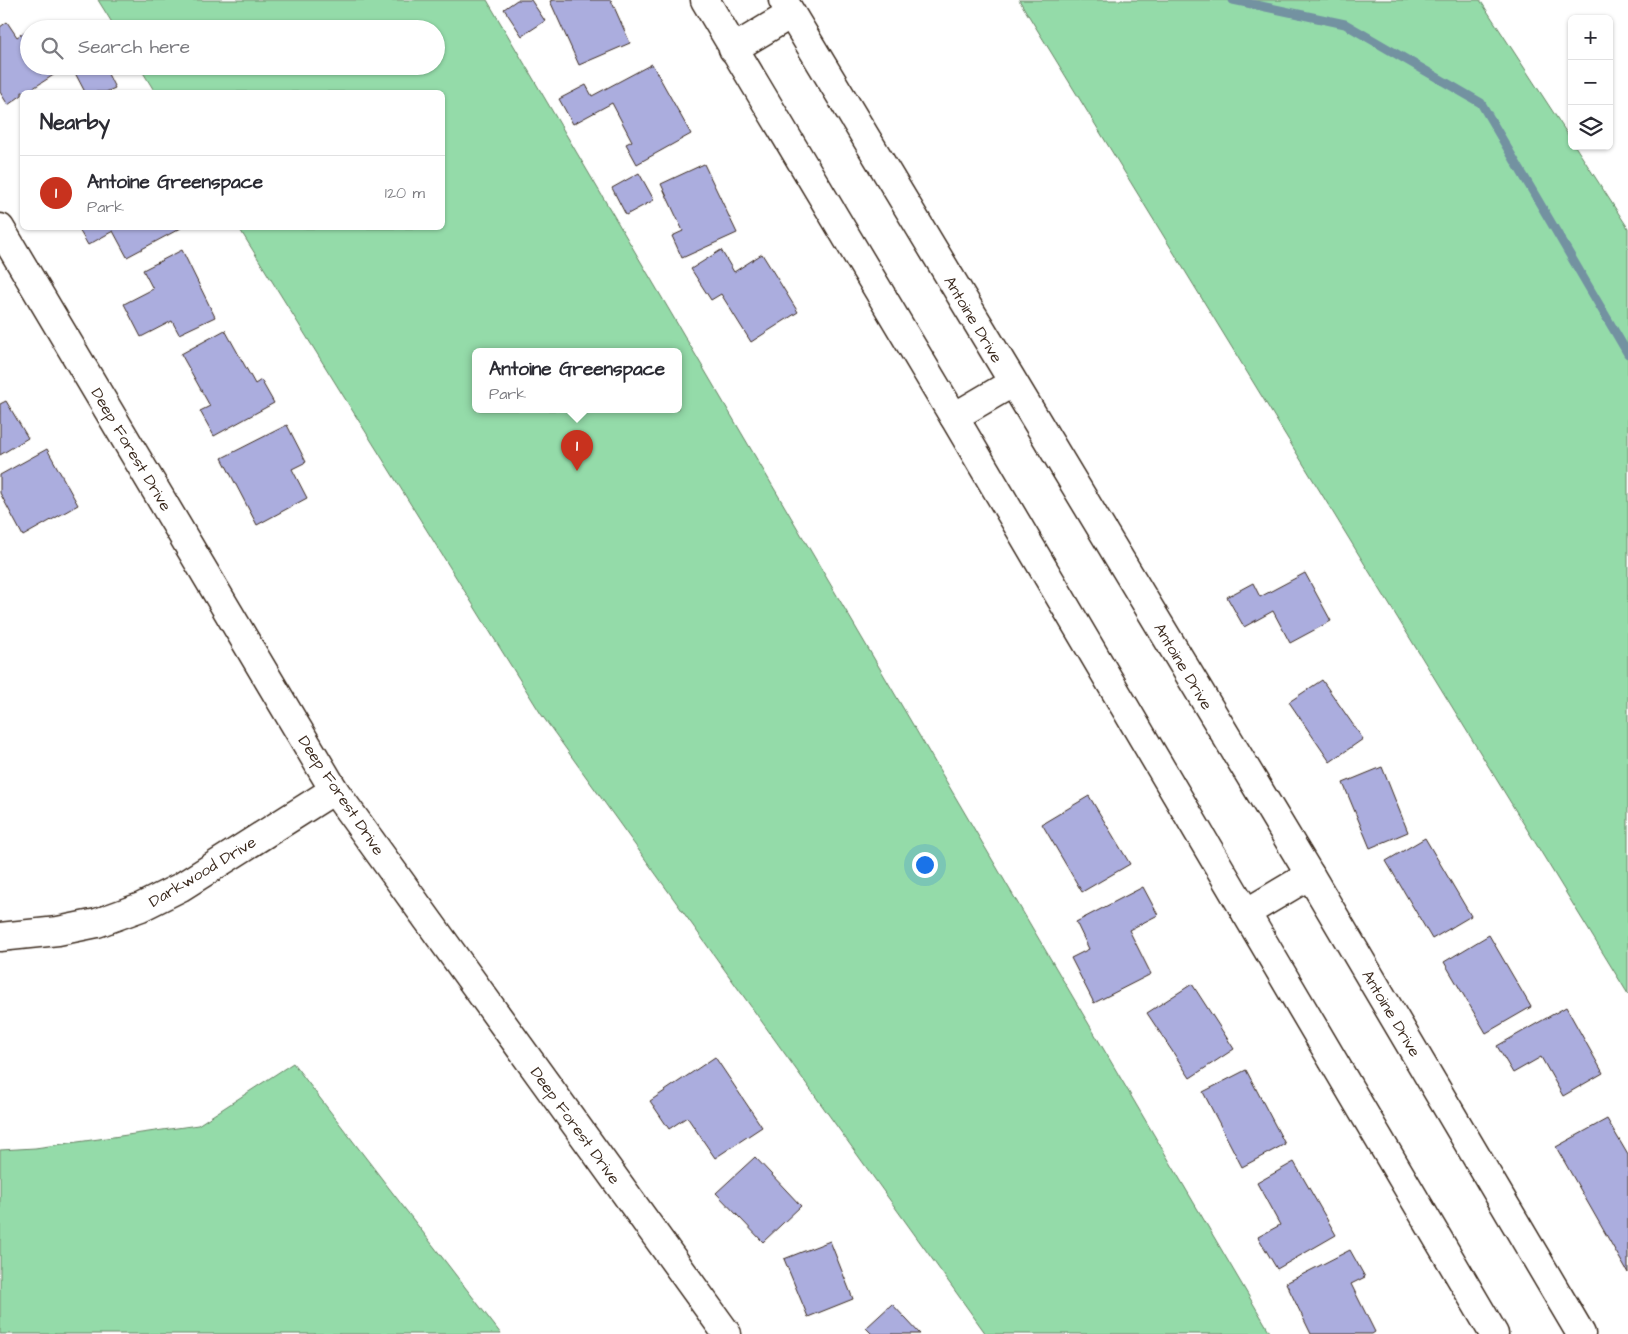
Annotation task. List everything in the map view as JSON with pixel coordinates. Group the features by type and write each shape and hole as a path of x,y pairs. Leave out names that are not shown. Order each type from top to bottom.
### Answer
{"main road":[{"path":"705,0 954,417 1494,1334"},
{"path":"733,49 787,7"},
{"name":"Antoine Drive","path":"787,7 1310,875 1581,1334"},
{"name":"Deep Forest Drive","path":"0,228 334,790 727,1334"},
{"path":"954,417 1012,383"},
{"name":"Darkwood Drive","path":"0,937 58,931 96,923 142,906 181,886 334,790"},
{"path":"1246,913 1310,875"}],"green space":[{"path":"98,0 487,0 1271,1334 986,1334 541,714 240,230 445,230 445,90 154,90 145,75 445,75 445,20 110,20"},
{"path":"1019,0 1480,0 1568,135 1568,150 1578,150 1628,228 1628,994"},
{"path":"293,1063 501,1334 0,1334 0,1150 35,1148 198,1125"}],"building":[{"path":"517,0 531,0 545,21 522,36 504,9"},
{"path":"611,0 630,43 579,65 550,1"},
{"path":"7,22 17,37 20,35 20,75 54,75 30,90 20,90 20,96 8,105 0,92 0,27"},
{"path":"652,64 691,134 637,164 626,144 632,141 612,103 573,124 559,99 586,85 592,96"},
{"path":"76,75 108,75 115,88 110,90 84,90"},
{"path":"704,164 737,233 682,258 672,236 683,231 661,184"},
{"path":"639,173 654,200 626,215 612,188"},
{"path":"79,230 177,230 127,257 113,231 88,245"},
{"path":"182,250 215,317 179,334 172,321 141,337 124,304 153,289 143,270"},
{"path":"721,250 734,272 762,254 798,312 751,342 721,294 711,300 691,269"},
{"path":"225,330 255,384 261,380 274,403 214,436 200,411 210,406 181,354"},
{"path":"6,401 28,438 0,455 0,404"},
{"path":"287,425 306,462 292,469 307,498 257,525 222,458"},
{"path":"47,449 78,505 23,536 0,493 0,475"},
{"path":"1305,573 1331,621 1290,643 1273,611 1244,627 1227,597 1253,583 1260,597"},
{"path":"1322,680 1363,739 1330,762 1289,702"},
{"path":"1382,767 1408,832 1370,848 1343,783"},
{"path":"1089,796 1130,864 1082,892 1042,824"},
{"path":"1425,838 1471,916 1432,939 1386,861"},
{"path":"1143,887 1158,915 1129,930 1151,974 1094,1003 1071,958 1089,949 1076,922"},
{"path":"1489,935 1531,1007 1486,1033 1444,962"},
{"path":"1192,984 1234,1049 1190,1078 1147,1013"},
{"path":"1566,1007 1603,1073 1563,1096 1541,1057 1513,1073 1497,1046"},
{"path":"715,1057 762,1127 715,1158 687,1117 669,1129 650,1101"},
{"path":"1246,1070 1285,1144 1242,1167 1203,1092"},
{"path":"1607,1119 1628,1155 1628,1273 1556,1147"},
{"path":"755,1157 801,1206 763,1242 716,1193"},
{"path":"1294,1162 1336,1235 1277,1269 1258,1237 1280,1225 1257,1183"},
{"path":"830,1241 853,1299 808,1317 784,1259"},
{"path":"1350,1250 1365,1277 1351,1284 1375,1332 1372,1334 1311,1334 1286,1283"},
{"path":"892,1304 920,1334 872,1334 866,1328"}],"waterway":[{"path":"1233,0 1345,24 1481,103 1628,354"}],"place":[{"name":"Antoine Greenspace","path":"577,471"}]}
